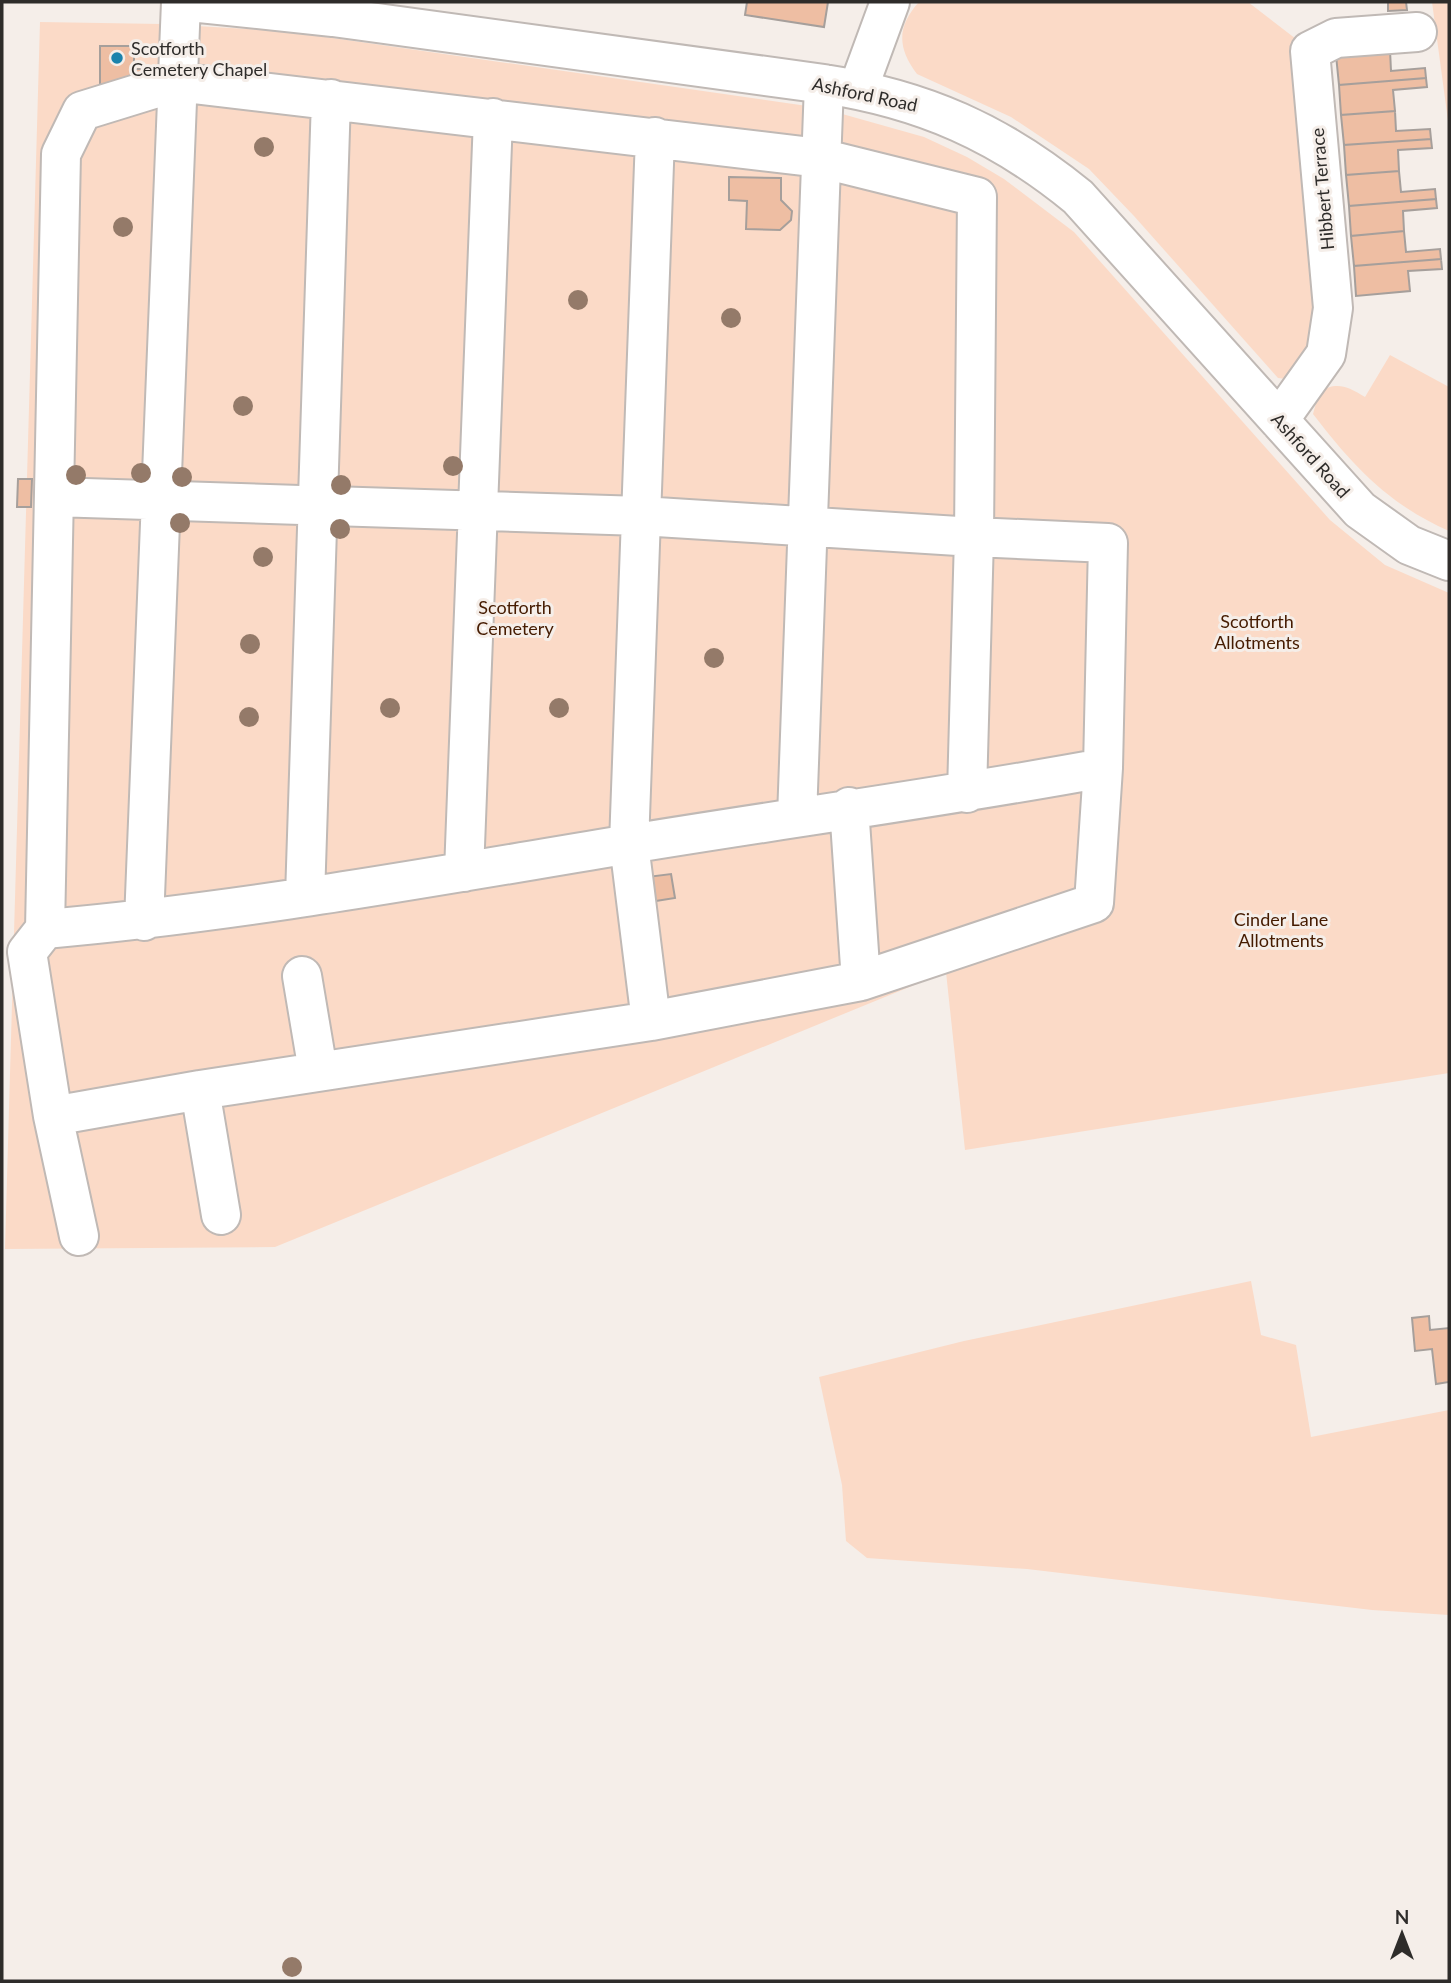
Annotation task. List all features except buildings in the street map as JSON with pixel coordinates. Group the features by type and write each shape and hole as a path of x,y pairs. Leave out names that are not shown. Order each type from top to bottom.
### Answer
{"street":[{"path":"144,920 181,2"},
{"name":"Ashford Road","path":"190,2 333,18 841,86 941,112 1022,155 1055,178 1108,228 1360,510 1409,545 1449,561"},
{"path":"797,817 820,158 841,86 890,2"},
{"name":"Hibbert Terrace","path":"1279,420 1326,354 1333,308 1310,51 1336,38 1417,32"},
{"path":"79,1236 53,1116 27,952 44,929 61,154 82,111 176,82 820,158 978,197 974,537 967,793"},
{"path":"305,897 331,99"},
{"path":"464,872 480,513 493,118"},
{"path":"652,1021 629,844 655,137"},
{"path":"53,1116 318,1071 652,1021 861,981 1094,903 1103,768 1108,543 641,516 317,508 160,499 54,498"},
{"path":"44,929 144,920 305,897 849,807 967,793 1103,768"},
{"path":"849,807 861,981"},
{"path":"302,976 318,1071"},
{"path":"200,1090 221,1215"}],"green space":[{"path":"919,2 1248,2 1296,39 1320,342 1286,379 1278,378 1089,169 1011,117 917,74 906,55 902,37 903,28"},
{"path":"1432,2 1449,2 1449,128"},
{"name":"Scotforth Cemetery","path":"40,22 162,24 284,31 821,108 924,137 967,157 1004,179 1074,232 1330,520 1385,565 1449,593 1449,1073 965,1150 946,972 275,1247 5,1249"},
{"path":"1390,355 1449,387 1449,531 1408,509 1373,482 1313,414 1319,392 1331,387 1353,390 1365,397"},
{"path":"1251,1281 1261,1335 1296,1345 1311,1437 1449,1410 1449,1615 1372,1610 1027,1569 867,1558 846,1541 842,1485 819,1377 964,1341"}],"place":[{"name":"Scotforth Cemetery Chapel","path":"117,58"}],"park label":[{"name":"Scotforth Allotments","path":"1257,631"},
{"name":"Cinder Lane Allotments","path":"1281,929"}]}
